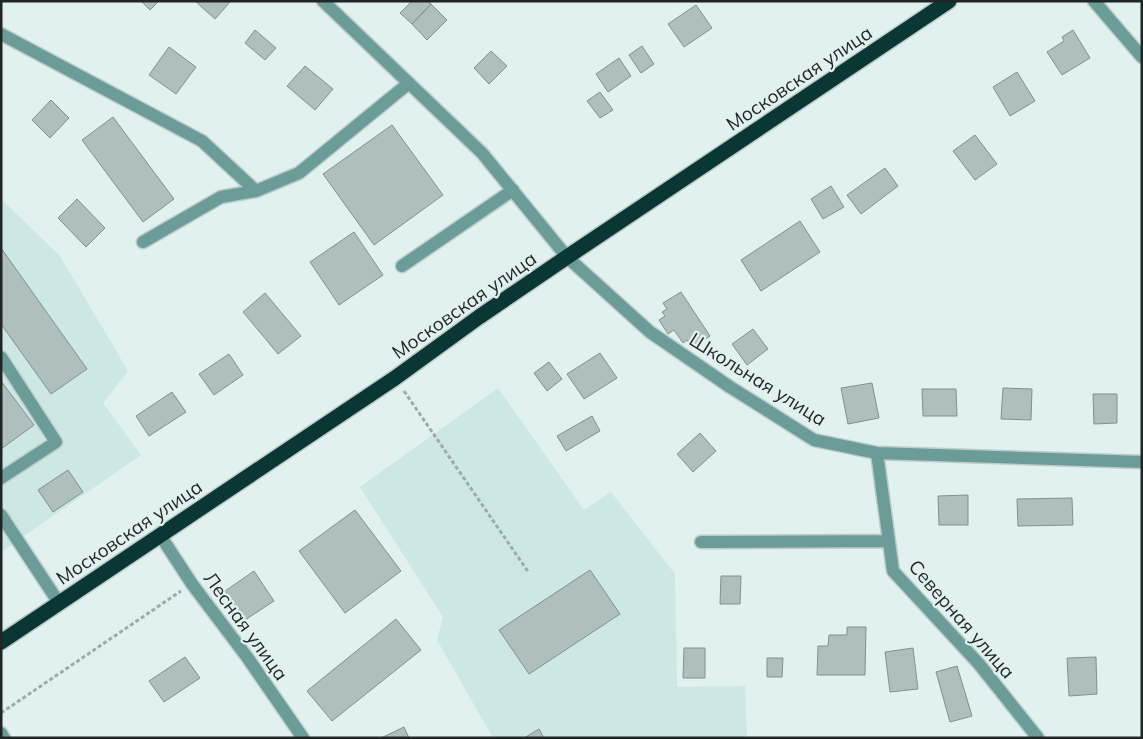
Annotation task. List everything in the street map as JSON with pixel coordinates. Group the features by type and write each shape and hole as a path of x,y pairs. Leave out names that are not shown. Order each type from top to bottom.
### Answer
{"highway":[{"name":"Московская улица","path":"1,642 395,378 479,317 567,257 949,1"}],"street":[{"name":"Школьная улица","path":"323,1 482,153 567,257 650,332 730,388 814,440 877,453 1142,462"},
{"path":"1094,1 1142,57"},
{"path":"1,34 202,141 256,191"},
{"path":"142,242 220,197 256,191 299,172 409,83"},
{"path":"402,266 513,190"},
{"path":"1,357 56,442 1,478"},
{"name":"Северная улица","path":"877,453 893,572 979,664 1038,738"},
{"path":"1,515 59,603"},
{"name":"Лесная улица","path":"160,535 192,584 247,656 303,738"},
{"path":"701,542 888,542"},
{"path":"1,733 4,738"}],"path":[{"path":"395,378 529,573"},
{"path":"1,713 192,584"}],"shaded area":[{"path":"1,199 60,256 128,371 103,403 141,455 1,552"},
{"path":"498,388 584,510 611,492 675,574 677,687 745,686 747,738 493,738 437,640 443,617 360,487"}],"building":[{"path":"141,1 159,1 150,10"},
{"path":"195,1 231,1 215,19"},
{"path":"412,1 428,1 431,4 412,24 400,13"},
{"path":"431,4 447,20 427,40 412,24"},
{"path":"696,5 712,28 684,47 668,24"},
{"path":"255,30 276,48 265,60 245,43"},
{"path":"1073,30 1090,58 1062,75 1047,52 1064,41 1062,37"},
{"path":"642,46 654,64 641,73 629,55"},
{"path":"169,47 196,67 176,94 149,75"},
{"path":"491,51 507,66 489,84 474,68"},
{"path":"619,58 631,76 608,92 596,74"},
{"path":"305,66 333,89 315,110 287,86"},
{"path":"1017,72 1035,101 1010,116 993,87"},
{"path":"600,92 613,110 600,118 587,101"},
{"path":"51,100 69,118 50,138 32,120"},
{"path":"113,117 174,199 143,222 82,140"},
{"path":"392,125 443,195 374,245 323,174"},
{"path":"975,135 997,164 975,180 953,151"},
{"path":"885,168 898,186 861,214 847,195"},
{"path":"831,186 844,207 823,219 811,199"},
{"path":"77,199 105,228 86,247 58,218"},
{"path":"800,221 820,252 761,291 741,260"},
{"path":"354,232 383,275 339,305 310,262"},
{"path":"1,248 87,369 51,394 1,324"},
{"path":"681,292 710,336 693,348 687,340 683,343 674,330 668,334 659,320 665,316 662,312 667,309 663,303"},
{"path":"265,293 301,336 278,354 243,312"},
{"path":"753,329 768,349 747,365 732,344"},
{"path":"600,353 617,378 584,399 567,374"},
{"path":"229,354 243,375 214,395 199,374"},
{"path":"549,362 562,379 547,391 534,373"},
{"path":"1,381 34,425 1,449"},
{"path":"872,383 879,418 848,424 841,388"},
{"path":"1003,388 1032,389 1031,420 1001,419"},
{"path":"922,389 956,389 957,416 923,416"},
{"path":"172,392 186,412 149,436 136,416"},
{"path":"1093,394 1117,394 1117,423 1094,424"},
{"path":"592,416 600,431 566,451 557,436"},
{"path":"700,433 716,451 693,472 677,454"},
{"path":"68,470 83,492 53,512 38,490"},
{"path":"968,495 968,525 939,525 938,496"},
{"path":"1072,498 1073,525 1018,526 1017,499"},
{"path":"355,510 401,571 345,613 299,551"},
{"path":"590,570 620,614 529,674 499,630"},
{"path":"254,571 274,601 245,620 225,591"},
{"path":"721,576 741,576 740,604 720,604"},
{"path":"396,619 421,650 332,721 307,691"},
{"path":"847,627 866,627 865,675 817,675 818,646 828,646 829,635 847,635"},
{"path":"684,648 705,648 705,678 683,678"},
{"path":"913,648 918,689 890,692 885,652"},
{"path":"185,657 200,678 164,702 149,681"},
{"path":"1096,657 1097,694 1069,696 1067,658"},
{"path":"767,658 783,658 782,677 767,677"},
{"path":"957,666 972,716 950,722 936,672"},
{"path":"404,727 409,738 381,738"},
{"path":"539,729 544,738 524,738"}]}
